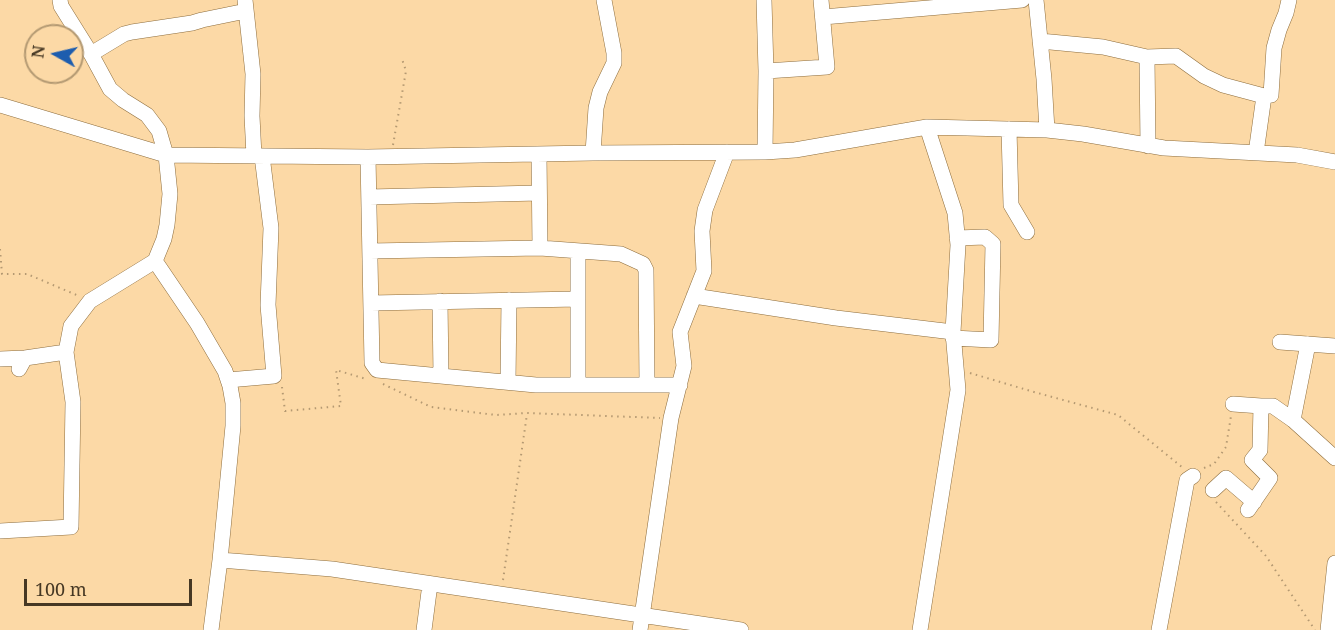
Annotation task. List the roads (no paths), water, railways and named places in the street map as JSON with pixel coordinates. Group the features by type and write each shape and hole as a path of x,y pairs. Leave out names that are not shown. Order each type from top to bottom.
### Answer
{"street":[{"path":"0,531 71,527 73,402 66,352 71,326 90,301 155,261 168,225 170,194 166,155 159,131 147,115 110,89 61,6 60,0"},
{"path":"593,153 596,108 600,92 614,63 604,0"},
{"path":"764,0 765,152"},
{"path":"766,71 827,67 821,0"},
{"path":"822,17 966,2 1022,0"},
{"path":"1036,0 1047,130"},
{"path":"1040,41 1103,47 1147,57 1176,56 1213,81 1264,96 1270,95 1274,48 1287,13 1288,0"},
{"path":"91,54 124,34 192,23 245,5 253,74 252,116 271,228 268,305 274,376 228,380"},
{"path":"1147,57 1148,146"},
{"path":"1256,153 1264,96"},
{"path":"0,105 166,155 392,157 765,152 795,150 927,127 1047,130 1148,146 1297,156 1335,162"},
{"path":"921,630 958,390 953,335 958,245 955,213 927,127"},
{"path":"1010,129 1011,206 1027,232"},
{"path":"642,623 671,418 684,366 680,332 704,271 702,231 705,210 727,152"},
{"path":"538,154 540,248"},
{"path":"368,157 372,363 378,370 536,385 680,385"},
{"path":"369,197 539,193"},
{"path":"694,296 991,340 993,244 985,237 957,238"},
{"path":"370,251 540,248 621,255 642,264 646,270 647,385"},
{"path":"578,251 578,385"},
{"path":"155,261 225,371 233,403 233,426 211,630"},
{"path":"370,303 578,299"},
{"path":"508,382 509,300"},
{"path":"440,301 441,376"},
{"path":"1280,342 1335,346"},
{"path":"1293,420 1308,344"},
{"path":"0,359 22,364 66,352"},
{"path":"1233,405 1273,406 1293,420 1335,458"},
{"path":"1214,495 1226,478 1251,506 1269,478 1252,460 1260,450 1262,406"},
{"path":"1159,630 1187,480 1193,476"},
{"path":"220,560 332,569 501,595 642,623 741,630"},
{"path":"1328,630 1335,563"},
{"path":"424,630 430,584"}]}
